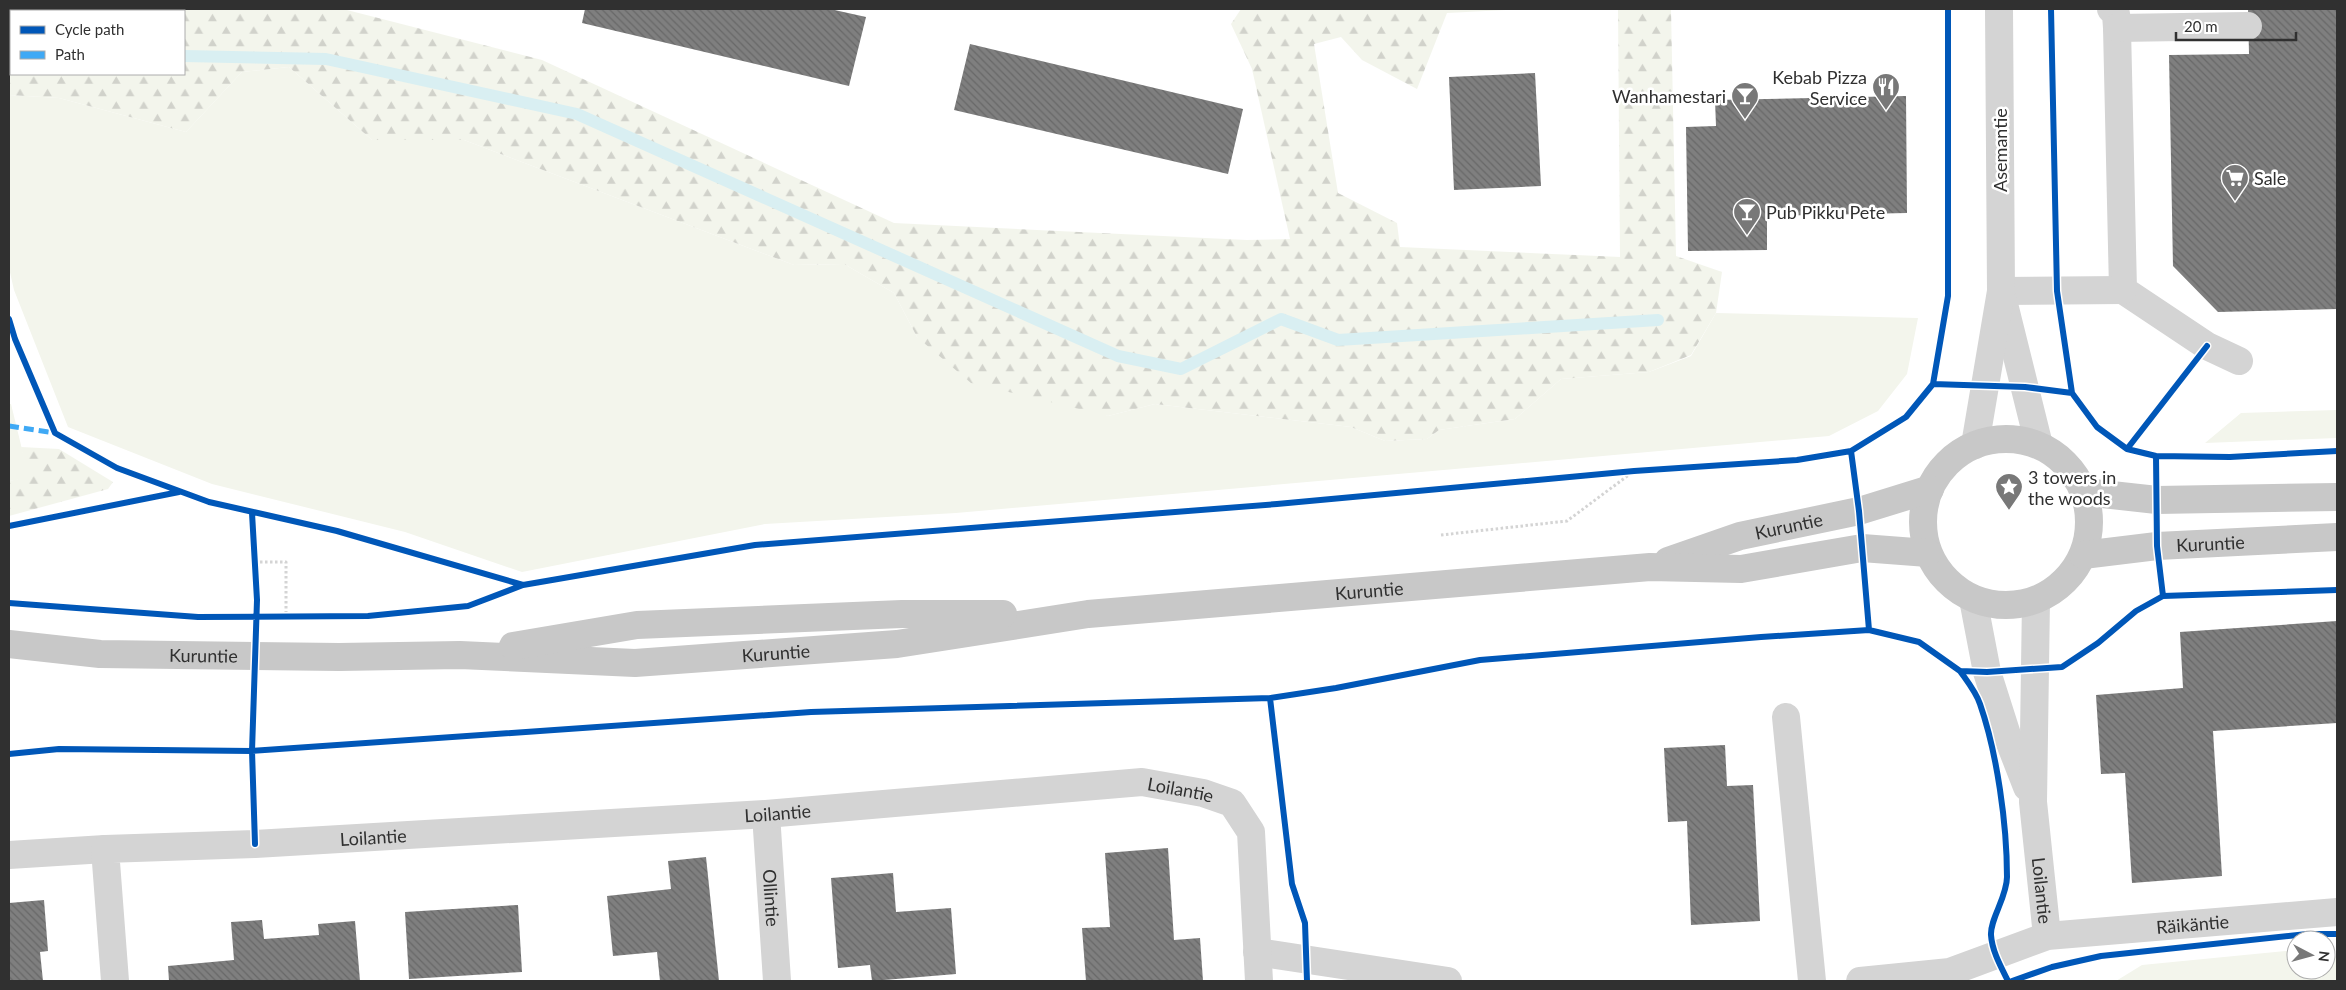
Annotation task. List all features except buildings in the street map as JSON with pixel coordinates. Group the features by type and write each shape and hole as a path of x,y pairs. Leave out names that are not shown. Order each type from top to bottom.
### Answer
{"main road":[{"path":"1997,439 2018,439 2039,445 2058,457 2074,472 2084,492 2089,513 2088,534 2083,555 2072,574 2056,590 2036,600 2016,605 1994,605 1973,599 1954,588 1939,572 1928,553 1923,532 1923,510 1930,489 1941,470 1957,455 1975,444 1997,439"},
{"name":"Kuruntie","path":"1650,567 1740,536 1859,511 1930,489"},
{"path":"2084,492 2157,500 2337,497"},
{"name":"Kuruntie","path":"2083,555 2157,546 2337,537"},
{"name":"Kuruntie","path":"9,644 100,654 339,657 460,655 644,662 897,644 1088,614 1650,567 1741,569 1862,548 1928,553"},
{"name":"Kuruntie","path":"460,655 638,625 902,614 1088,614"}],"street":[{"name":"Asemantie","path":"1975,444 2001,291 1999,9"},
{"path":"2123,290 2114,18 2248,26"},
{"path":"2001,291 2123,290 2207,346 2240,361"},
{"name":"Asemantie","path":"2001,291 2039,445"},
{"name":"Loilantie","path":"1973,599 1987,672 2008,738 2033,802"},
{"name":"Loilantie","path":"1860,981 1950,972 2047,936 2033,802 2036,600"},
{"path":"1786,717 1812,981"},
{"name":"Loilantie","path":"9,855 105,848 265,843 766,814 1142,782 1202,793 1232,803 1251,832 1259,981"},
{"name":"Ollintie","path":"766,814 777,981"},
{"path":"105,848 115,981"},
{"name":"Räikäntie","path":"2047,936 2337,912"},
{"path":"1256,952 1448,981"}],"path":[{"path":"1614,473 1644,470"},
{"path":"1441,535 1566,521 1634,471"},
{"path":"254,552 255,572"},
{"path":"255,562 286,562 286,617"},
{"path":"276,617 295,616"}],"green space":[{"path":"9,9 343,9 542,60 894,223 1247,240 1290,239 1252,69 1231,24 1241,9 1525,9 1447,13 1417,89 1362,60 1341,37 1314,44 1338,193 1397,223 1400,247 1620,257 1618,9 1671,9 1676,256 1722,272 1716,313 1691,355 1649,372 1561,379 1515,419 1439,430 1427,439 1385,441 1351,427 1155,404 1108,416 971,383 917,337 894,293 844,264 794,265 464,140 372,140 289,67 242,72 186,132 59,98 9,95"},
{"path":"289,67 372,140 464,140 794,265 844,264 894,293 917,337 1108,416 1155,404 1351,427 1385,441 1427,439 1439,430 1515,419 1561,379 1649,372 1691,356 1716,313 1918,318 1907,374 1878,411 1829,436 956,513 765,524 522,572 405,532 212,484 68,427 14,290 9,268 9,95 59,98 186,132 242,72"},
{"path":"9,404 11,404 29,478 9,481"},
{"path":"2337,410 2337,438 2205,443 2241,413"},
{"path":"21,447 59,449 113,482 108,489 9,516 9,481 28,477"},
{"path":"2286,951 2286,980 2336,980 2336,957 2337,981 2116,981 2142,965"}],"waterway":[{"path":"185,56 326,59 577,114 1118,356 1181,369 1281,319 1338,340 1658,320"}],"marked path":[{"path":"9,426 55,433"}],"cycle path":[{"path":"1933,384 1948,296 1948,9"},
{"path":"2051,9 2057,291 2072,393"},
{"path":"9,319 15,339 55,433 117,468 209,502 337,531 523,585"},
{"path":"2127,449 2207,346"},
{"path":"9,603 198,617 368,616 468,606 523,585 755,545 1277,504 1634,471 1797,460 1851,451 1906,417 1933,384 2025,387 2072,393 2097,427 2127,449 2156,456 2230,457 2337,451"},
{"path":"1851,451 1859,511 1869,630"},
{"path":"2156,456 2157,546 2163,596"},
{"path":"9,526 179,492"},
{"path":"252,513 257,600 252,751 255,844"},
{"path":"9,754 59,749 252,751 811,712 1270,698 1336,688 1480,660 1869,630 1919,642 1960,671 1987,672 2062,667 2098,643 2136,611 2163,596 2337,590"},
{"path":"1960,671 1974,691 1980,704 1991,744 2000,789 2007,856 2007,877 2004,892 1991,929 1991,935 1995,953 2008,981"},
{"path":"1270,698 1292,884 1305,923 1307,981"},
{"path":"2012,981 2052,967 2101,956 2307,934 2337,934"}],"place":[{"name":"Kebab Pizza Service","path":"1886,111"},
{"name":"Wanhamestari","path":"1745,120"},
{"name":"Sale","path":"2235,202"},
{"name":"Pub Pikku Pete","path":"1747,236"},
{"name":"3 towers in the woods","path":"2009,511"}]}
